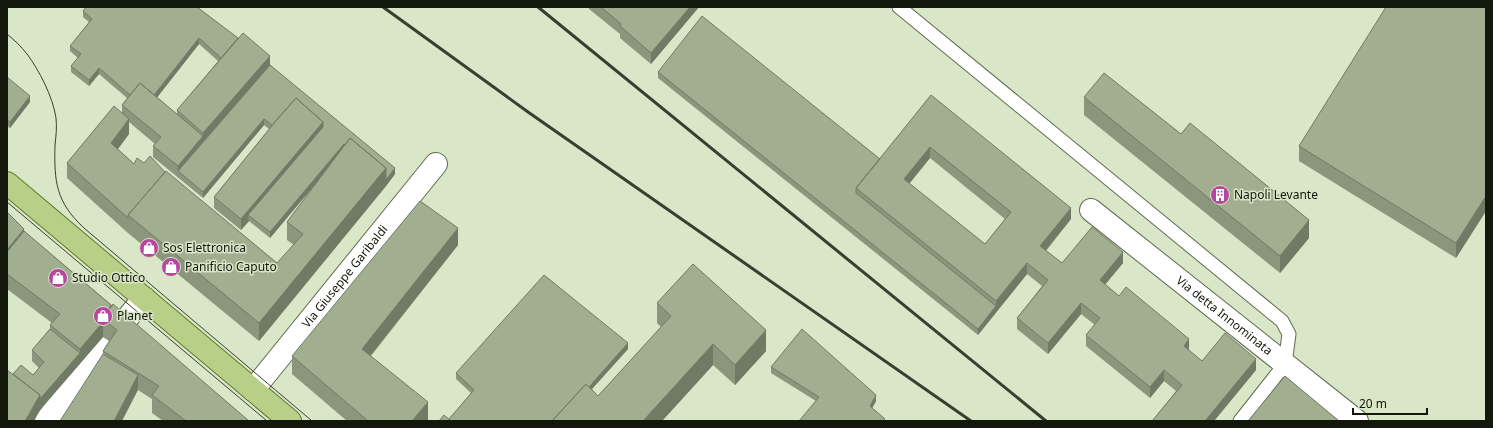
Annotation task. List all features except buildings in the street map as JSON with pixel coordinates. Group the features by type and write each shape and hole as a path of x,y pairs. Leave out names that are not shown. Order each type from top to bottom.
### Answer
{"main road":[{"path":"7,183 290,421"}],"street":[{"name":"Via Giuseppe Garibaldi","path":"253,390 436,164"},
{"name":"Via detta Innominata","path":"1091,210 1357,421"},
{"path":"46,421 80,375 144,298"}],"lane":[{"path":"899,7 1282,321 1289,334 1285,364 1240,421"}],"tram line":[{"path":"7,34 32,60 52,101 56,121 56,181 62,200 75,218 84,228 312,421"},
{"path":"7,202 267,421"}],"railway":[{"path":"383,7 528,112 971,421"},
{"path":"538,7 1046,421"}],"place":[{"name":"Napoli Levante","path":"1220,195"},
{"name":"Sos Elettronica","path":"149,248"},
{"name":"Panificio Caputo","path":"171,267"},
{"name":"Studio Ottico","path":"58,278"},
{"name":"Planet","path":"103,316"}]}
